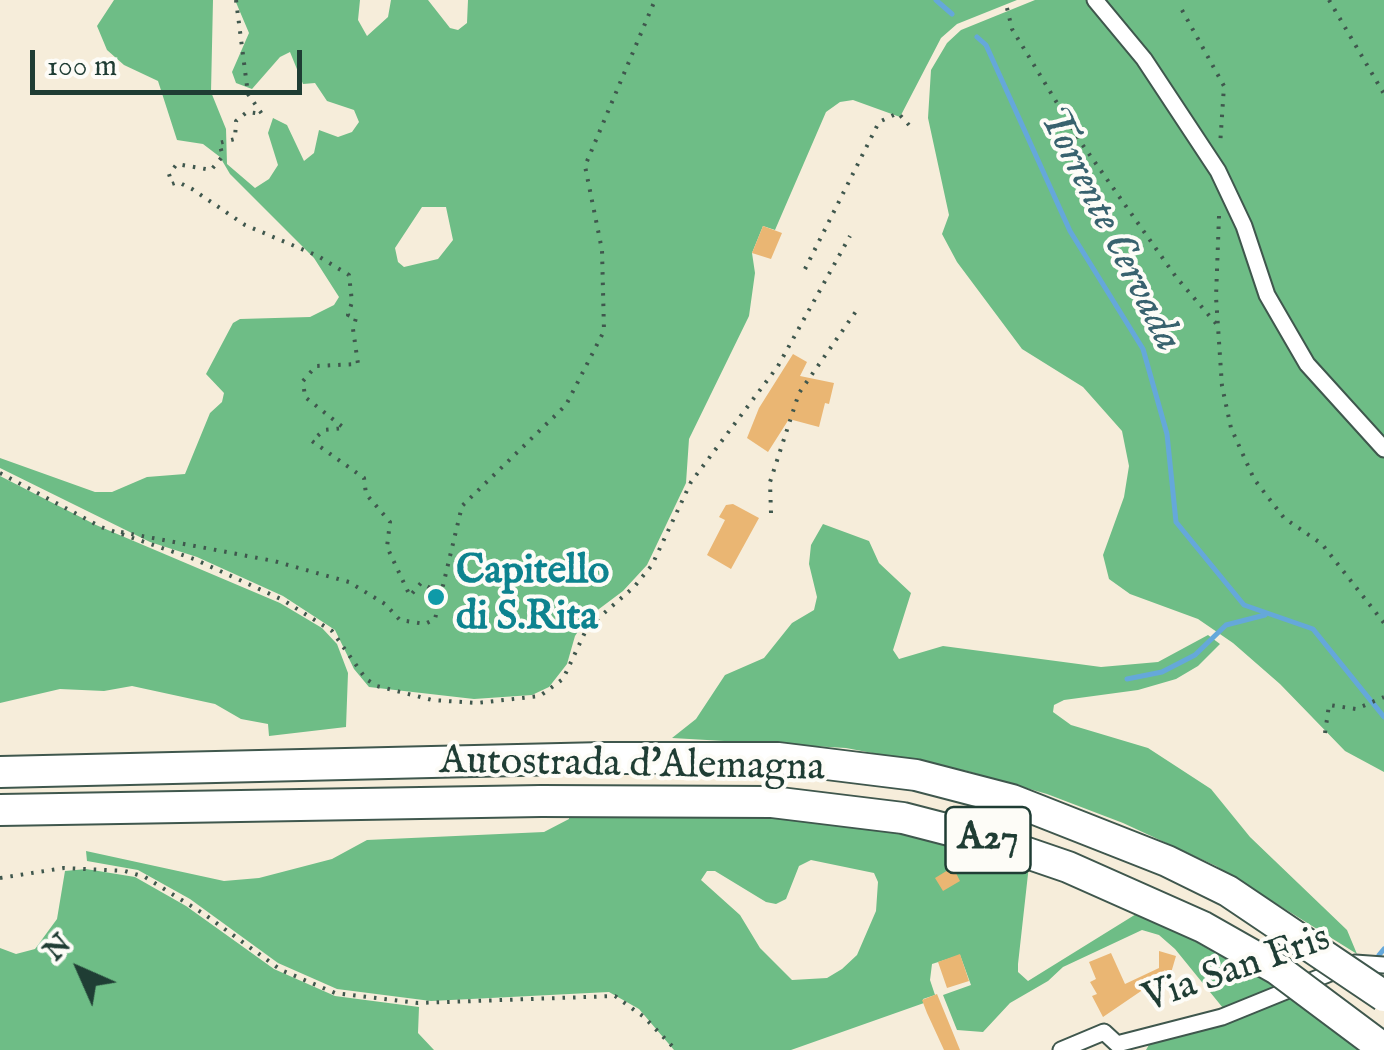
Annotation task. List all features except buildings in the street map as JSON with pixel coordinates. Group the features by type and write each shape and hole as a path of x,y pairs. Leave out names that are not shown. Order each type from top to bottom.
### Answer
{"highway":[{"name":"Autostrada d'Alemagna","path":"0,772 604,758 778,758 916,775 1012,800 1167,861 1228,891 1384,996"},
{"name":"Autostrada d'Alemagna","path":"0,810 541,801 772,802 903,818 992,841 1068,867 1203,927 1322,999 1384,1049"}],"street":[{"path":"1095,0 1144,60 1218,171 1244,226 1267,295 1307,364 1384,449"},
{"name":"Via San Fris","path":"1061,1050 1104,1032 1117,1044 1222,1016 1355,964 1384,965"}],"path":[{"path":"236,0 248,94 262,114 247,112 236,121 236,139 219,143 223,156 211,170 177,164 169,174 172,184 178,182 192,189 245,225 318,256 349,275 352,302 348,315 356,318 353,329 358,364 316,366 302,381 306,397 344,428 324,430 312,441 364,478 366,494 390,522 387,547 410,596 422,584 444,595"},
{"path":"102,527 177,546 274,561 349,582 386,604 400,620 425,624 434,618 444,595 447,559 462,506 488,477 530,444 566,404 604,331 602,250 585,166 655,0"},
{"path":"1330,0 1384,94"},
{"path":"1007,8 1012,29 1082,144 1176,277 1219,326"},
{"path":"1182,10 1224,86 1218,171 1219,326 1222,386 1231,428 1254,479 1284,518 1322,544 1384,623"},
{"path":"805,269 880,122 898,113 909,125"},
{"path":"0,472 102,527 194,559 283,600 332,630 366,679 377,686 432,700 478,703 540,696 562,679 587,628 634,587 652,565 691,482 778,366 850,236"},
{"path":"770,512 770,482 799,393 859,307"},
{"path":"1325,733 1328,704 1356,709 1384,697"},
{"path":"0,878 64,868 125,871 145,877 204,914 282,970 335,992 434,1003 615,996 644,1017 676,1050"}],"green space":[{"path":"114,0 213,0 211,92 226,129 227,164 255,188 269,179 278,165 268,133 273,118 287,125 304,161 314,153 319,130 338,137 352,132 359,122 354,110 327,101 315,83 303,84 290,52 280,57 252,89 236,83 232,72 249,33 235,0 360,0 358,20 367,36 388,17 391,0 428,0 450,28 458,30 467,23 468,0 1017,0 957,24 941,38 900,117 853,100 840,102 826,112 775,230 763,226 752,253 755,273 749,316 689,439 686,483 647,565 623,591 587,618 575,636 567,664 549,687 532,695 474,699 369,687 354,669 335,630 283,596 197,557 150,542 0,468 0,458 95,492 112,492 147,477 185,474 210,413 222,402 224,393 206,374 233,323 240,319 310,317 334,305 339,297 314,258 230,174 220,157 203,144 177,140 158,81 124,65 107,50 97,26","holes":["422,207 446,207 453,240 438,259 404,267 398,262 395,248"]},
{"path":"1035,0 1384,0 1384,772 1345,751 1280,684 1233,643 1198,619 1130,594 1109,579 1103,555 1124,497 1129,466 1122,431 1083,387 1022,349 957,262 942,234 949,215 928,118 931,70 947,43 961,30"},
{"path":"0,476 96,525 280,603 322,628 337,644 348,673 346,727 269,736 268,724 241,719 215,704 132,686 104,691 60,689 0,703"},
{"path":"823,524 869,541 879,563 911,593 893,650 899,659 943,646 1101,667 1158,662 1208,635 1220,644 1198,666 1176,679 1138,690 1064,700 1054,705 1053,712 1071,725 1148,748 1211,789 1250,837 1347,930 1357,954 1216,866 1123,823 1047,794 967,771 846,748 672,738 696,719 725,675 764,658 792,623 814,610 817,597 809,564 811,545"},
{"path":"569,811 720,811 902,832 1029,865 1018,964 1018,972 1028,981 1141,911 1279,989 1223,1008 1175,949 1159,935 1142,930 1063,967 1048,981 1010,1003 983,1032 957,1030 943,995 971,985 960,955 932,964 930,980 935,995 923,999 924,1003 791,1050 674,1050 639,1009 609,992 431,1001 337,989 278,963 190,899 138,870 87,861 86,851 224,881 259,878 332,859 367,840 544,832 569,819","holes":["811,860 874,873 878,882 876,911 857,955 827,978 792,980 760,948 740,915 701,880 707,871 715,871 776,904 786,899 799,866"]},
{"path":"86,869 135,877 186,906 274,969 335,996 419,1007 418,1033 434,1050 0,1050 0,948 16,954 35,949 57,919 65,871"},
{"path":"1291,997 1362,1050 1146,1050 1155,1034"}],"waterway":[{"name":"Torrente Cervada","path":"936,0 952,14"},
{"name":"Torrente Cervada","path":"977,37 986,45 1070,231 1143,349 1167,434 1176,522 1244,605 1313,629 1384,717"},
{"path":"1127,679 1162,672 1195,655 1226,625 1265,615"},
{"name":"Torrente Cervada","path":"1379,955 1384,949"}],"place":[{"name":"Capitello di S.Rita","path":"436,597"}]}
